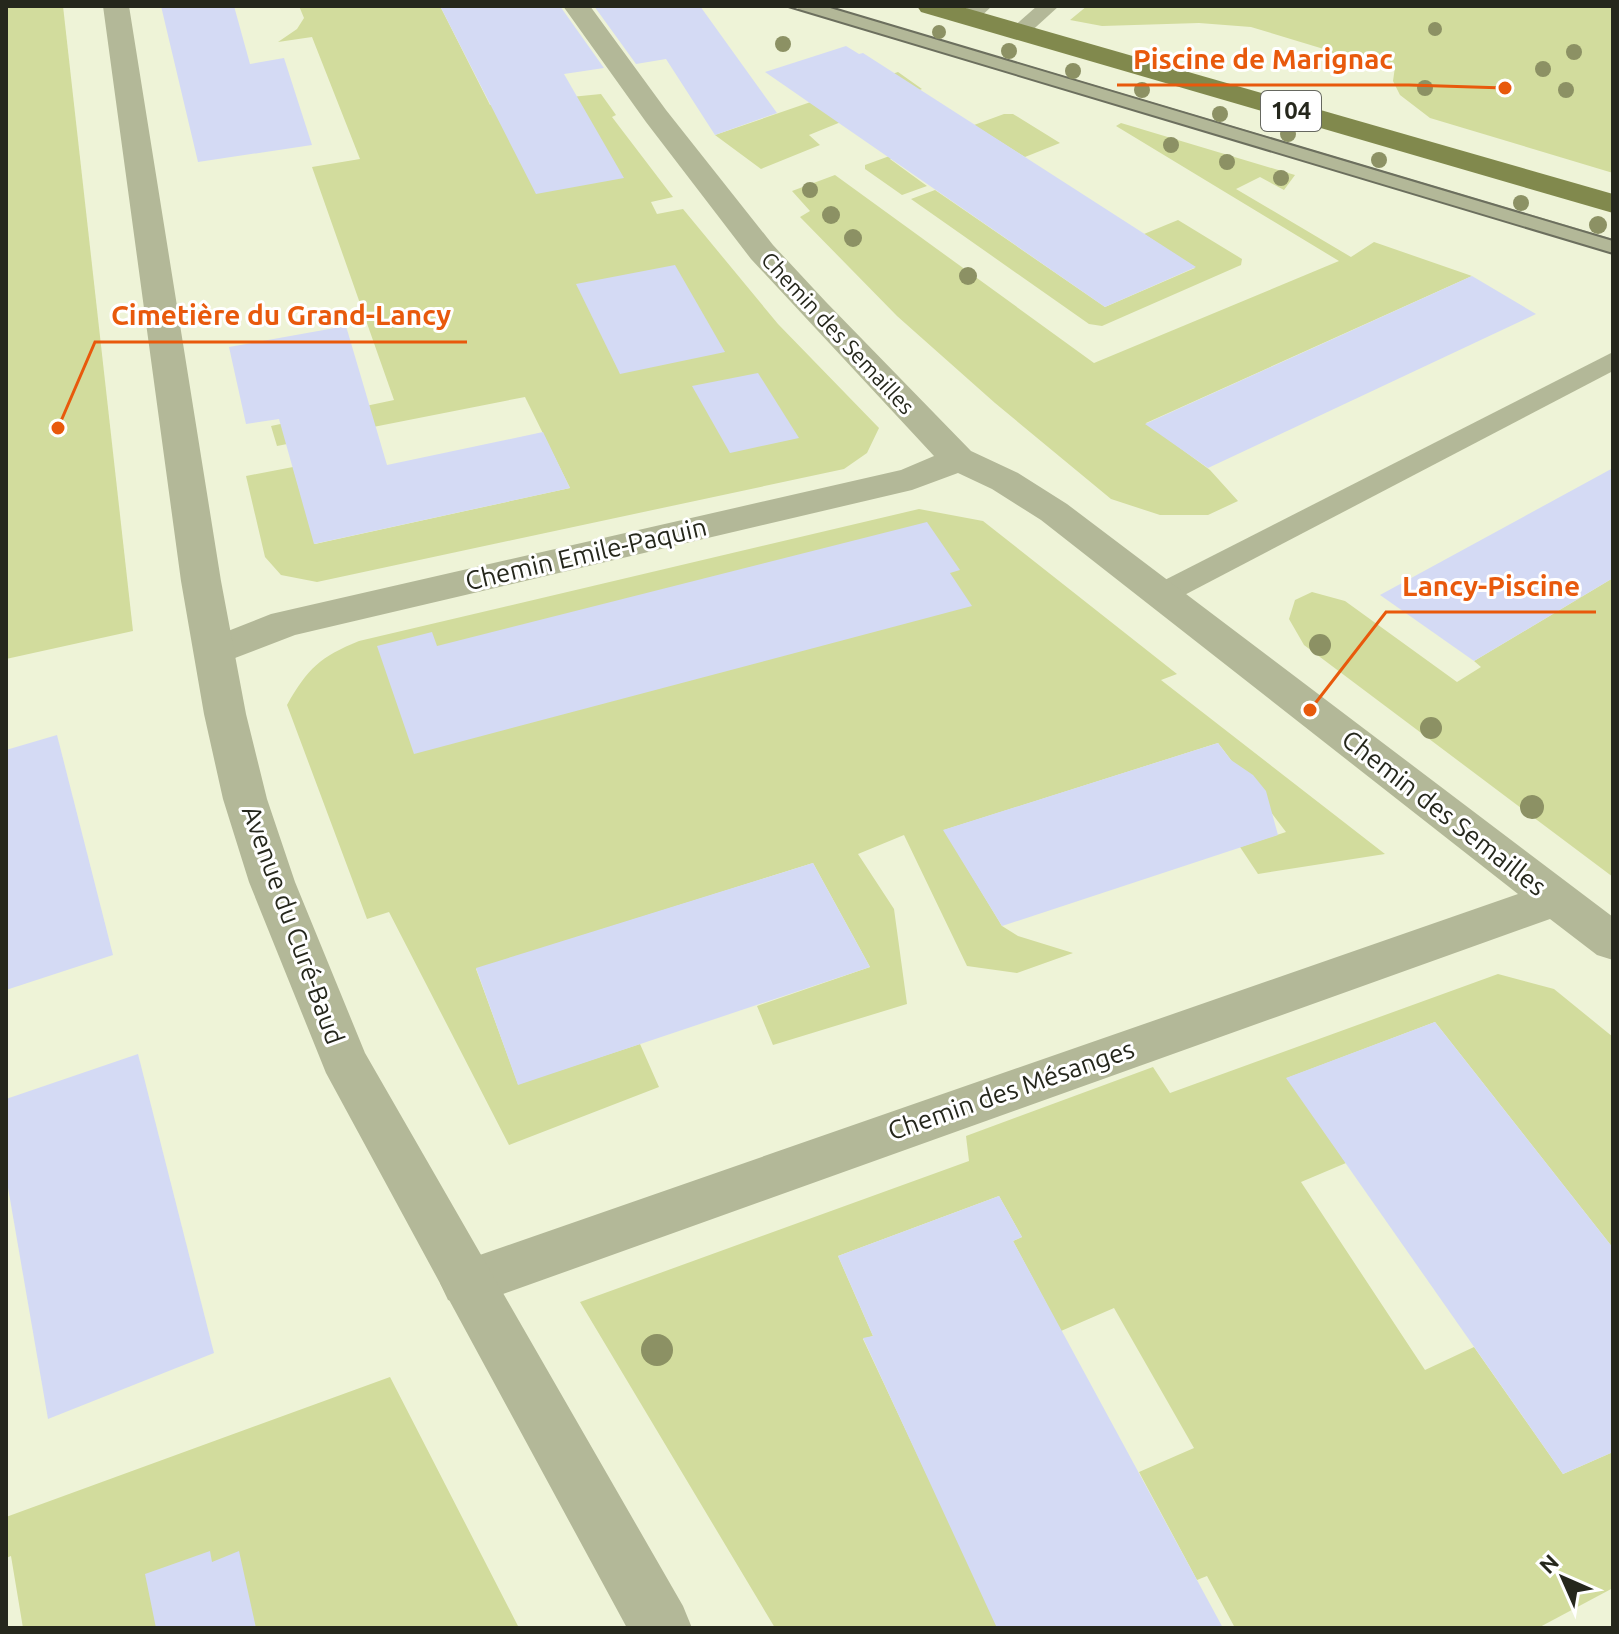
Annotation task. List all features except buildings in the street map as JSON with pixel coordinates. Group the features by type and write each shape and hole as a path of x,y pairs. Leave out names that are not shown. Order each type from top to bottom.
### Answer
{"main road":[{"name":"104","path":"930,6 975,12 1019,32 1613,204"}],"street":[{"name":"Avenue du Curé-Baud","path":"116,6 198,566 225,714 245,799 272,882 343,1059 467,1283 647,1623"},
{"name":"Chemin des Semailles","path":"576,6 656,116 762,252 958,459 1005,481 1054,512 1613,942"},
{"name":"Chemin Emile-Paquin","path":"214,652 285,624 912,479 958,459"},
{"name":"Chemin des Mésanges","path":"467,1283 1555,899"}],"lane":[{"path":"806,6 1613,247"},
{"path":"1019,32 1049,6"},
{"path":"1162,594 1613,360"}],"green space":[{"path":"6,6 63,6 133,631 6,659"},
{"path":"299,6 440,6 490,105 601,94 616,115 612,117 673,197 651,202 657,214 683,209 778,324 879,428 867,453 844,469 317,582 281,575 265,557 246,476 293,467 315,544 570,488 525,397 277,446 271,426 394,400 312,167 360,159 312,37 278,42 297,29 304,18"},
{"path":"1087,6 1613,6 1613,173 1430,118 1400,95 1393,81 1395,67 1366,70 1327,50 1251,27 1199,23 1102,26 1070,20"},
{"path":"898,72 922,89 809,135 820,145 761,169 715,135"},
{"path":"1004,114 1013,114 1060,143 1025,157 977,127 890,159 927,186 902,195 865,169 865,165"},
{"path":"1121,123 1295,175 1284,190 1260,177 1236,189 1351,257 1374,242 1472,276 1146,423 1210,470 1238,501 1208,515 1160,515 1111,499 995,403 897,316 800,217 810,211 792,191 835,175 1094,363 1339,261 1116,126"},
{"path":"935,190 1105,307 1195,268 1144,234 1178,220 1242,259 1241,265 1102,326 1089,324 911,199"},
{"path":"919,509 983,521 1177,674 1161,680 1385,854 1258,874 1240,847 1286,832 1218,743 944,830 1002,926 1018,936 1073,953 1017,973 967,966 904,835 858,854 894,909 907,1004 773,1045 757,1006 870,967 813,863 476,969 518,1084 640,1044 659,1087 509,1145 389,912 367,919 287,705 295,692 316,665 359,641"},
{"path":"1613,578 1613,877 1304,645 1289,619 1295,600 1312,592 1345,601 1457,682 1481,667 1474,661"},
{"path":"1498,974 1554,989 1613,1037 1613,1248 1435,1022 1287,1078 1346,1163 1301,1182 1425,1370 1474,1347 1563,1474 1613,1452 1613,1588 1538,1628 1235,1628 1207,1576 1197,1580 1139,1472 1194,1448 1114,1308 1061,1331 1013,1241 1022,1237 999,1196 838,1256 873,1336 863,1339 925,1471 1011,1628 775,1628 580,1302 969,1161 966,1136 1153,1067 1170,1093"},
{"path":"390,1377 519,1628 23,1628 11,1556 6,1558 6,1517"}],"tram line":[{"path":"785,6 1613,254"},
{"path":"827,6 1613,240"}],"place":[{"name":"Piscine de Marignac","path":"1505,88"},
{"name":"Cimetière du Grand-Lancy","path":"58,428"},
{"name":"Lancy-Piscine","path":"1310,710"}]}
